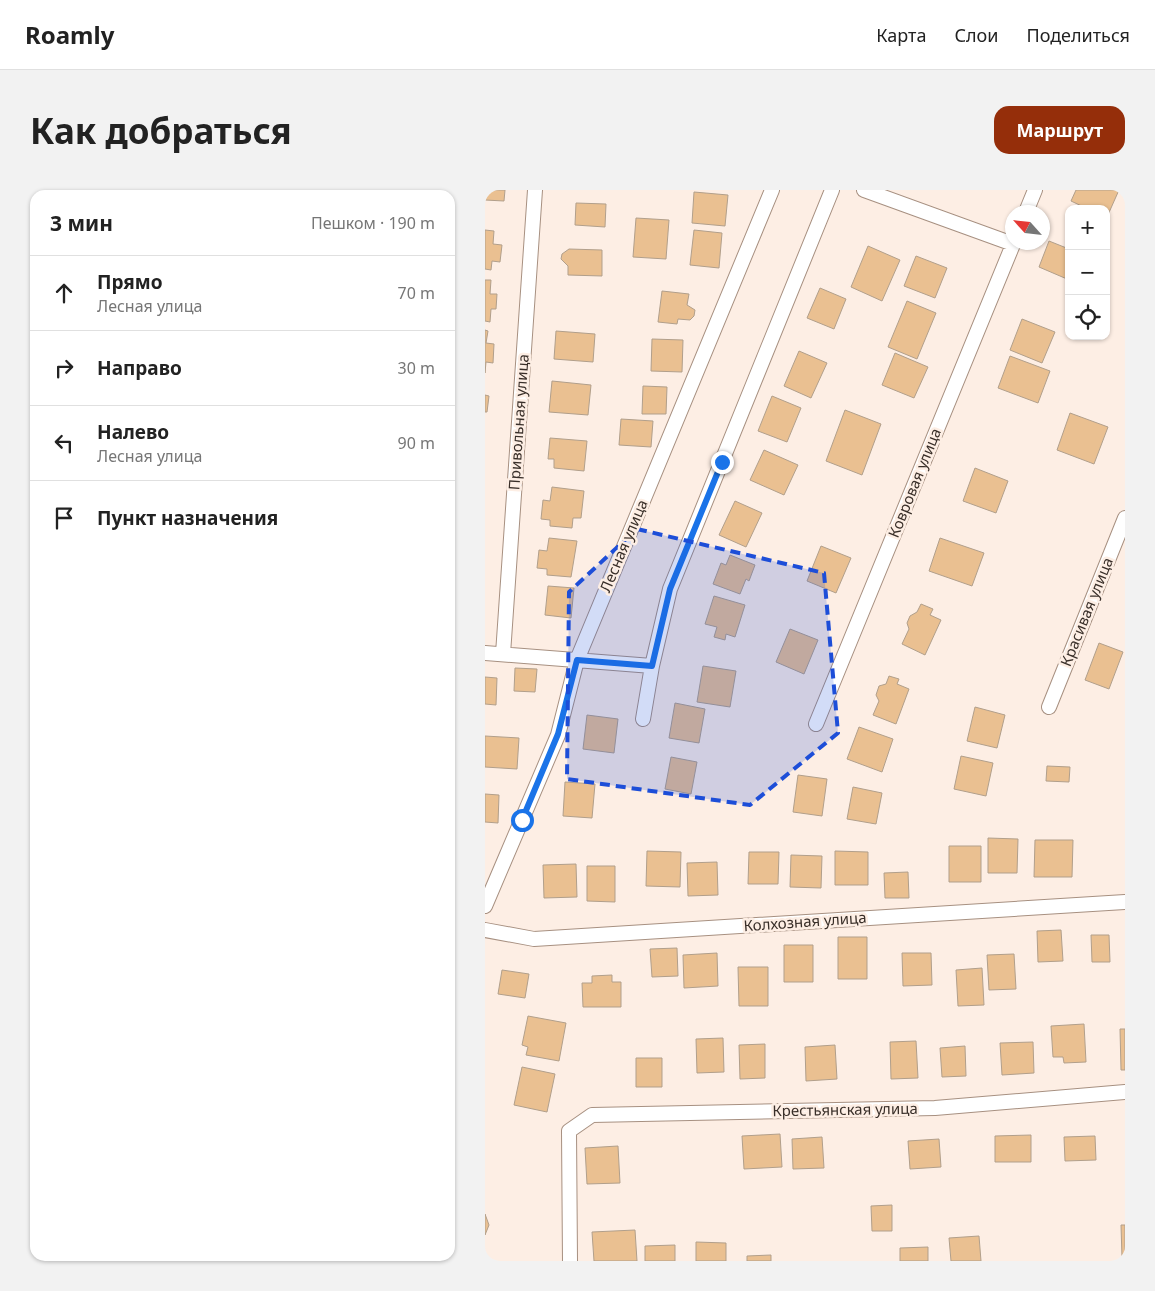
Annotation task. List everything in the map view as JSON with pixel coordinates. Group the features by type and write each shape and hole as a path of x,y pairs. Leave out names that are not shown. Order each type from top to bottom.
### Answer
{"street":[{"name":"Привольная улица","path":"503,654 535,190"},
{"name":"Лесная улица","path":"485,906 558,734 577,660 773,190"},
{"path":"643,719 652,666 670,589 832,190"},
{"path":"864,190 1005,240"},
{"path":"1029,205 1035,190"},
{"name":"Ковровая улица","path":"816,724 1011,250"},
{"name":"Красивая улица","path":"1049,707 1125,518"},
{"path":"485,653 652,666"},
{"name":"Колхозная улица","path":"485,930 534,939 1125,902"},
{"name":"Крестьянская улица","path":"569,1261 569,1131 592,1115 935,1108 1125,1092"}],"highlighted area":[{"path":"637,529 824,573 838,733 750,805 567,779 569,592"}],"building":[{"path":"485,190 505,190 504,201 485,200"},
{"path":"1076,190 1119,190 1110,210 1110,205 1080,205 1071,201"},
{"path":"694,192 728,195 725,226 692,223"},
{"path":"576,203 606,204 605,227 575,225"},
{"path":"636,218 669,220 666,259 633,257"},
{"path":"485,230 494,231 493,244 502,245 500,262 492,261 491,270 485,269"},
{"path":"694,230 722,233 719,268 690,265"},
{"path":"1050,241 1065,247 1065,278 1039,267 1046,250 1050,250"},
{"path":"868,246 900,260 882,301 851,287"},
{"path":"569,249 602,250 602,276 568,275 568,266 561,259 562,254"},
{"path":"916,256 947,268 935,298 904,286"},
{"path":"485,280 491,280 490,294 497,294 496,309 491,309 490,322 485,321"},
{"path":"820,288 846,299 834,329 807,318"},
{"path":"662,291 689,294 687,305 695,310 694,316 690,320 678,319 677,324 658,322"},
{"path":"907,301 936,313 917,359 888,347"},
{"path":"1022,319 1055,332 1042,363 1010,350"},
{"path":"485,330 488,331 486,343 494,344 493,363 486,362 485,373"},
{"path":"556,331 595,334 593,362 554,359"},
{"path":"652,339 683,340 682,372 651,371"},
{"path":"799,351 827,363 811,398 784,386"},
{"path":"895,353 928,367 914,398 882,385"},
{"path":"1010,356 1050,371 1038,403 998,388"},
{"path":"552,381 591,385 588,415 549,412"},
{"path":"643,386 667,387 666,414 642,414"},
{"path":"485,395 489,396 487,412 485,412"},
{"path":"772,396 801,408 787,442 758,431"},
{"path":"845,410 881,424 862,475 826,461"},
{"path":"1070,413 1108,427 1094,464 1057,450"},
{"path":"621,419 653,421 651,447 619,445"},
{"path":"550,438 587,441 584,471 554,468 554,459 548,459"},
{"path":"764,450 798,465 784,495 750,480"},
{"path":"975,468 1008,481 996,513 963,501"},
{"path":"552,487 584,491 581,518 573,518 572,528 550,526 550,520 541,519 543,500 550,501"},
{"path":"735,501 762,513 746,547 719,535"},
{"path":"549,538 577,541 571,577 547,575 547,569 537,568 539,550 547,551"},
{"path":"940,538 984,553 972,586 929,571"},
{"path":"821,546 851,558 836,593 807,581"},
{"path":"730,555 755,565 749,581 746,579 740,594 713,584 721,563 726,565"},
{"path":"548,586 574,588 571,618 545,615"},
{"path":"714,596 745,605 735,637 726,634 725,640 714,637 717,627 705,624"},
{"path":"921,604 933,609 930,615 941,620 925,655 902,644 909,629 907,623 910,616 917,612"},
{"path":"790,629 818,640 804,674 776,662"},
{"path":"1099,643 1123,652 1109,689 1085,680"},
{"path":"703,666 736,671 730,707 697,702"},
{"path":"515,668 537,669 535,692 514,691"},
{"path":"889,676 899,679 897,684 909,689 896,724 873,715 879,701 876,695 879,686 886,684"},
{"path":"485,677 497,678 496,705 485,704"},
{"path":"675,703 705,709 699,743 669,738"},
{"path":"975,707 1005,715 997,748 967,741"},
{"path":"587,715 618,719 614,753 583,749"},
{"path":"859,727 893,739 882,772 847,759"},
{"path":"485,736 519,738 517,769 485,767"},
{"path":"961,756 993,763 986,796 954,789"},
{"path":"671,757 697,762 691,794 665,789"},
{"path":"1047,766 1070,767 1069,782 1046,781"},
{"path":"798,775 827,779 822,816 793,812"},
{"path":"565,782 595,784 592,818 563,816"},
{"path":"853,787 882,793 876,824 847,819"},
{"path":"485,794 499,795 498,823 485,822"},
{"path":"988,838 1018,839 1017,873 988,873"},
{"path":"1035,840 1073,840 1072,877 1034,877"},
{"path":"949,846 981,846 981,882 949,882"},
{"path":"647,851 681,852 680,887 646,886"},
{"path":"835,851 868,852 868,885 835,885"},
{"path":"749,852 779,852 778,884 748,884"},
{"path":"791,855 822,856 821,888 790,887"},
{"path":"717,862 718,895 688,896 687,863"},
{"path":"576,864 577,897 544,898 543,865"},
{"path":"587,866 615,866 615,902 587,901"},
{"path":"908,872 909,898 885,898 884,873"},
{"path":"1061,930 1063,961 1038,962 1037,931"},
{"path":"1091,935 1109,935 1110,962 1092,962"},
{"path":"838,937 867,937 867,979 838,979"},
{"path":"784,945 813,945 813,982 784,982"},
{"path":"677,948 678,976 652,977 650,949"},
{"path":"717,953 718,986 684,988 683,955"},
{"path":"902,953 931,953 932,985 903,986"},
{"path":"1014,954 1016,989 989,990 987,955"},
{"path":"738,967 768,967 768,1006 739,1006"},
{"path":"982,968 984,1005 958,1006 956,970"},
{"path":"502,970 529,974 525,998 498,994"},
{"path":"612,975 612,982 621,982 621,1007 583,1007 582,983 592,983 592,976"},
{"path":"528,1016 566,1023 559,1061 526,1055 528,1047 522,1045"},
{"path":"1084,1024 1086,1062 1064,1063 1063,1057 1053,1057 1051,1026"},
{"path":"1120,1029 1125,1029 1125,1070 1121,1070"},
{"path":"723,1038 724,1072 697,1073 696,1039"},
{"path":"916,1041 918,1078 891,1079 890,1042"},
{"path":"1033,1042 1034,1073 1002,1075 1000,1043"},
{"path":"765,1044 765,1078 740,1079 739,1045"},
{"path":"835,1045 837,1079 806,1081 805,1047"},
{"path":"965,1046 966,1076 942,1077 940,1048"},
{"path":"636,1058 662,1058 662,1087 636,1087"},
{"path":"522,1067 555,1074 547,1112 514,1105"},
{"path":"780,1134 782,1167 744,1169 742,1136"},
{"path":"1031,1135 1031,1162 995,1162 995,1136"},
{"path":"1095,1136 1096,1160 1065,1161 1064,1137"},
{"path":"822,1137 824,1168 793,1169 792,1139"},
{"path":"939,1139 941,1167 910,1169 908,1141"},
{"path":"618,1146 620,1183 587,1184 585,1148"},
{"path":"892,1205 892,1231 872,1231 871,1206"},
{"path":"485,1214 489,1225 485,1235"},
{"path":"1121,1225 1125,1225 1125,1258 1122,1258"},
{"path":"635,1230 637,1261 594,1261 592,1232"},
{"path":"979,1236 981,1261 951,1261 949,1238"},
{"path":"696,1242 726,1243 726,1261 696,1261"},
{"path":"675,1245 675,1261 645,1261 645,1246"},
{"path":"928,1247 928,1261 900,1261 900,1248"},
{"path":"771,1255 771,1261 747,1261 747,1256"}],"route":[{"path":"522,820 558,734 577,660 652,666 670,589 722,462"}]}
